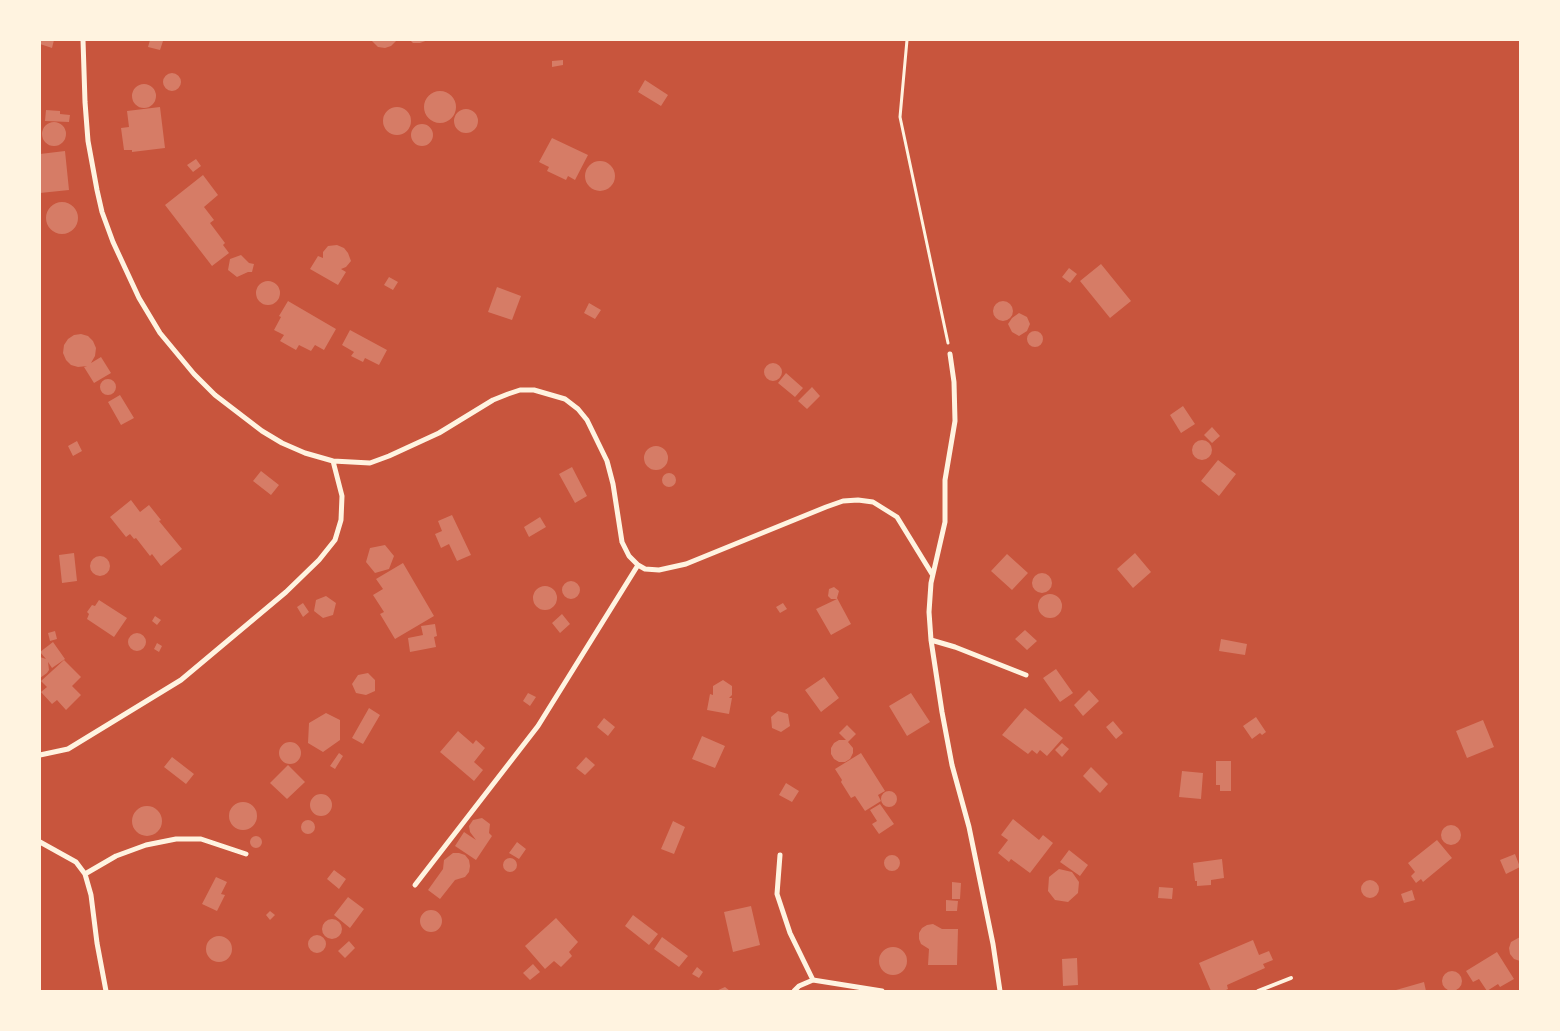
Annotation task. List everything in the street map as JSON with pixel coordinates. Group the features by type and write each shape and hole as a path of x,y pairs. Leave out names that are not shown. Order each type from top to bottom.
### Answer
{"street":[{"path":"83,40 88,141 102,212 113,242 139,298 160,333 194,374 216,394 282,443 305,453 333,461 370,463 439,432 493,400 520,390 534,390 565,399 587,420 607,461 613,484 622,542 629,556 645,569 659,570 686,564 826,507 843,501 858,500 873,502 897,517 932,574"},
{"path":"950,354 954,382 955,421 945,480 945,522 932,574 929,612 931,640 952,765 969,827 993,944 1000,991"},
{"path":"40,755 68,749 181,680 286,592 319,560 335,540 341,520 342,496 333,461"},
{"path":"415,885 538,726 638,565"},
{"path":"931,640 956,647 1026,675"},
{"path":"85,874 116,856 146,845 176,839 202,840 246,854"},
{"path":"40,842 76,862 85,874 91,895 106,991"},
{"path":"780,855 777,894 790,933 813,980"},
{"path":"794,991 799,986 813,980 882,991"}],"lane":[{"path":"1258,991 1290,978"}],"path":[{"path":"907,40 900,117 950,354"}],"building":[{"path":"40,40 54,40 52,48 40,44"},
{"path":"150,40 163,41 160,50 148,47"},
{"path":"371,40 397,40 391,46 385,48 378,47"},
{"path":"410,40 428,40 413,43"},
{"path":"563,60 563,65 552,67 552,61"},
{"path":"172,73 178,76 181,82 178,88 172,91 166,88 163,82 166,76"},
{"path":"645,80 668,95 661,106 638,92"},
{"path":"144,84 152,88 156,96 152,104 144,108 136,104 132,96 136,88"},
{"path":"440,91 446,92 451,96 455,101 455,113 451,118 446,122 440,123 434,122 429,118 425,113 424,107 425,101 429,96 434,92"},
{"path":"160,107 165,148 132,152 132,150 124,150 121,128 129,127 127,111"},
{"path":"397,107 407,111 411,121 407,131 397,135 387,131 383,121 387,111"},
{"path":"466,109 475,112 478,121 475,130 466,133 457,130 454,121 457,112"},
{"path":"46,110 60,111 60,114 70,115 69,122 45,121"},
{"path":"54,122 63,125 66,134 63,143 54,146 45,143 42,134 45,125"},
{"path":"422,124 430,127 433,135 430,143 422,146 414,143 411,135 414,127"},
{"path":"552,138 588,155 575,180 568,176 566,180 547,171 549,167 539,162"},
{"path":"65,151 69,190 40,193 40,154"},
{"path":"196,159 201,166 193,172 187,165"},
{"path":"600,161 606,162 614,170 614,182 606,190 600,191 594,190 586,182 585,176 586,170 594,162"},
{"path":"203,175 218,195 204,207 214,220 210,223 225,243 223,245 229,253 212,266 165,205"},
{"path":"62,202 68,203 73,207 77,212 77,224 73,229 68,233 62,234 56,233 51,229 47,224 46,218 47,212 51,207 56,203"},
{"path":"337,245 344,248 351,261 346,267 341,269 346,272 338,285 310,269 318,256 323,258 323,252 328,246"},
{"path":"241,255 249,263 254,264 252,272 237,277 228,270 230,259"},
{"path":"1101,264 1131,301 1110,318 1080,281"},
{"path":"1069,268 1077,274 1070,283 1062,277"},
{"path":"389,277 398,282 393,290 384,285"},
{"path":"268,281 277,284 280,293 277,302 268,305 259,302 256,293 259,284"},
{"path":"497,287 521,296 512,320 488,312"},
{"path":"288,301 336,329 324,350 315,345 311,351 299,345 296,350 280,341 284,335 274,330 281,317 279,316"},
{"path":"999,301 1007,301 1013,307 1013,315 1007,321 999,321 993,315 993,307"},
{"path":"589,303 601,310 595,319 584,313"},
{"path":"1019,313 1027,317 1030,324 1027,331 1019,336 1012,332 1008,324"},
{"path":"350,330 387,350 379,365 365,358 363,362 351,356 354,352 342,345"},
{"path":"1032,331 1038,331 1043,336 1041,345 1032,347 1027,342 1027,336"},
{"path":"74,335 88,336 96,348 95,356 91,363 101,357 111,373 94,383 84,367 87,366 78,367 71,365 63,353 64,345 68,339"},
{"path":"769,363 777,363 782,368 780,379 769,381 764,376 764,368"},
{"path":"786,373 803,388 795,397 778,383"},
{"path":"105,379 111,379 116,384 114,393 105,395 100,390 100,384"},
{"path":"812,387 820,396 807,409 798,401"},
{"path":"120,395 134,418 121,425 108,402"},
{"path":"1183,406 1195,424 1181,433 1170,415"},
{"path":"1212,427 1220,436 1212,443 1204,435"},
{"path":"1198,440 1206,440 1212,446 1212,454 1206,460 1198,460 1192,454 1192,446"},
{"path":"77,441 82,451 73,456 68,446"},
{"path":"651,446 661,446 668,453 668,463 661,470 651,470 644,463 644,453"},
{"path":"1218,460 1236,474 1219,496 1201,481"},
{"path":"572,467 587,496 575,503 559,474"},
{"path":"261,471 279,485 271,495 253,481"},
{"path":"669,473 674,475 676,480 674,485 669,487 664,485 662,480 664,475"},
{"path":"131,500 140,512 149,505 161,520 159,521 182,549 161,566 152,554 150,556 136,538 134,539 130,534 126,537 110,517"},
{"path":"452,515 471,555 457,561 449,544 441,548 435,534 442,531 438,521"},
{"path":"540,517 546,527 529,537 524,527"},
{"path":"385,545 394,556 389,569 375,573 366,562 370,548"},
{"path":"74,553 77,581 62,583 59,555"},
{"path":"1135,553 1151,572 1133,588 1117,569"},
{"path":"1007,554 1028,573 1012,590 991,571"},
{"path":"100,556 107,559 110,566 107,573 100,576 93,573 90,566 93,559"},
{"path":"403,563 434,616 395,639 380,614 384,612 373,595 383,589 376,579"},
{"path":"1042,573 1049,576 1052,583 1049,590 1042,593 1035,590 1032,583 1035,576"},
{"path":"571,581 577,584 580,590 577,596 571,599 565,596 562,590 565,584"},
{"path":"545,586 554,589 557,598 554,607 545,610 536,607 533,598 536,589"},
{"path":"834,587 839,591 837,598 851,624 831,635 816,609 837,599 831,599 828,596 829,589"},
{"path":"1050,594 1059,597 1062,606 1059,615 1050,618 1041,615 1038,606 1041,597"},
{"path":"326,596 336,603 333,615 323,618 314,611 316,600"},
{"path":"99,600 127,618 114,637 87,619 89,614 87,612"},
{"path":"303,603 309,612 303,617 297,607"},
{"path":"783,603 787,609 780,613 776,607"},
{"path":"562,614 570,624 560,633 552,623"},
{"path":"155,616 161,620 157,625 152,621"},
{"path":"435,624 437,636 434,637 436,647 410,652 408,638 423,635 421,626"},
{"path":"1025,630 1037,641 1027,650 1015,639"},
{"path":"55,631 57,639 50,641 48,633"},
{"path":"137,633 143,636 146,642 143,648 137,651 131,648 128,642 131,636"},
{"path":"1221,639 1247,644 1245,655 1219,651"},
{"path":"53,642 65,659 52,668 48,662 49,670 40,678 40,657 46,659 40,652"},
{"path":"157,643 162,646 159,652 154,649"},
{"path":"64,660 81,677 72,686 81,695 66,710 57,700 52,704 41,692 47,687 41,681"},
{"path":"1056,669 1073,693 1060,702 1043,678"},
{"path":"368,673 375,680 375,691 366,695 356,693 352,684 358,675"},
{"path":"824,677 839,698 821,712 805,690"},
{"path":"723,680 732,686 732,695 729,698 732,698 729,714 707,710 710,694 713,695 713,686"},
{"path":"1089,690 1099,701 1083,716 1074,705"},
{"path":"528,693 536,697 530,706 523,701"},
{"path":"911,693 930,722 907,736 889,706"},
{"path":"369,708 380,715 363,744 352,738"},
{"path":"1025,708 1063,738 1047,756 1040,750 1037,754 1032,750 1028,754 1002,735"},
{"path":"778,711 788,714 790,726 781,732 772,728 771,717"},
{"path":"326,713 340,720 340,740 323,752 308,743 309,723"},
{"path":"1256,717 1266,732 1262,735 1260,733 1252,739 1243,726"},
{"path":"604,718 615,727 608,736 597,727"},
{"path":"1483,720 1494,747 1467,758 1456,731"},
{"path":"1113,721 1123,733 1116,739 1106,727"},
{"path":"847,725 856,734 848,742 853,748 853,753 850,759 845,762 839,762 831,754 831,748 839,740 846,740 839,733"},
{"path":"458,731 473,744 476,740 485,748 474,762 483,770 474,781 440,752"},
{"path":"702,736 725,746 715,768 692,759"},
{"path":"290,742 298,745 301,753 298,761 290,764 282,761 279,753 282,745"},
{"path":"1062,743 1069,749 1062,757 1055,750"},
{"path":"339,753 343,756 335,769 330,766"},
{"path":"861,753 885,791 878,795 881,801 865,811 855,796 851,798 835,769"},
{"path":"172,757 194,774 186,784 164,767"},
{"path":"586,757 595,765 585,775 576,768"},
{"path":"1216,761 1231,761 1231,791 1220,791 1220,785 1216,785"},
{"path":"288,765 305,782 287,799 270,783"},
{"path":"1091,767 1108,784 1100,793 1083,776"},
{"path":"1182,771 1203,773 1201,799 1179,797"},
{"path":"786,783 799,791 792,802 779,795"},
{"path":"889,791 897,799 889,807 881,799"},
{"path":"321,794 329,797 332,805 329,813 321,816 313,813 310,805 313,797"},
{"path":"243,802 253,806 257,816 253,826 243,830 233,826 229,816 233,806"},
{"path":"880,804 894,824 879,834 872,824 877,821 870,810"},
{"path":"147,806 157,811 162,821 157,831 147,836 137,831 132,821 137,811"},
{"path":"482,818 490,824 489,833 492,836 476,860 455,846 464,832 476,840 470,832 469,826 473,820"},
{"path":"1013,819 1039,840 1043,835 1053,843 1030,873 1011,859 1009,862 998,853 1008,840 1001,835"},
{"path":"308,820 313,822 315,827 313,832 308,834 303,832 301,827 303,822"},
{"path":"673,821 685,827 674,854 661,849"},
{"path":"1451,825 1458,828 1461,835 1458,842 1451,845 1444,842 1441,835 1444,828"},
{"path":"254,836 258,836 262,842 258,848 254,848 250,844 250,840"},
{"path":"1437,840 1452,858 1423,882 1421,879 1416,883 1411,876 1415,872 1408,863"},
{"path":"517,842 526,849 519,859 509,853"},
{"path":"1069,850 1088,865 1080,876 1060,862"},
{"path":"453,853 465,855 469,860 469,872 465,877 455,880 440,899 428,890 443,869 444,860"},
{"path":"1515,854 1520,867 1506,874 1500,860"},
{"path":"892,855 900,863 892,871 884,863"},
{"path":"510,858 515,860 517,865 515,870 510,872 505,870 503,865 505,860"},
{"path":"1222,859 1224,878 1211,880 1211,885 1197,886 1193,863"},
{"path":"1059,869 1072,872 1079,882 1078,893 1068,902 1055,900 1048,891 1049,877"},
{"path":"334,870 346,879 339,889 327,879"},
{"path":"216,877 227,882 221,894 225,895 217,911 202,904"},
{"path":"1366,880 1374,880 1379,885 1377,896 1366,898 1361,893 1361,885"},
{"path":"952,882 961,883 960,899 952,899"},
{"path":"1159,887 1173,888 1172,899 1158,898"},
{"path":"1412,890 1415,900 1404,903 1401,894"},
{"path":"348,897 364,909 350,928 334,915"},
{"path":"946,900 958,901 957,911 946,911"},
{"path":"751,906 760,945 733,952 724,912"},
{"path":"431,910 439,913 442,921 439,929 431,932 423,929 420,921 423,913"},
{"path":"270,911 275,915 270,920 266,915"},
{"path":"633,915 658,934 649,945 625,926"},
{"path":"556,918 578,942 569,952 572,956 561,967 554,961 545,969 525,946"},
{"path":"332,919 339,922 342,929 339,936 332,939 325,936 322,929 325,922"},
{"path":"933,924 942,929 958,929 957,965 928,965 929,949 921,944 919,933 922,928"},
{"path":"317,935 323,938 326,944 323,950 317,953 311,950 308,944 311,938"},
{"path":"219,936 228,940 232,949 228,958 219,962 210,958 206,949 210,940"},
{"path":"662,937 688,956 679,967 654,949"},
{"path":"1520,937 1520,961 1514,959 1510,954 1509,948 1511,942"},
{"path":"1253,940 1259,955 1269,951 1273,960 1263,964 1265,968 1227,985 1228,989 1224,991 1211,991 1199,963"},
{"path":"349,941 355,948 345,958 338,951"},
{"path":"893,947 903,951 907,961 903,971 893,975 883,971 879,961 883,951"},
{"path":"1497,952 1514,979 1500,987 1498,984 1487,991 1479,979 1473,982 1466,971"},
{"path":"1077,958 1078,985 1063,986 1062,959"},
{"path":"533,964 540,972 530,980 523,973"},
{"path":"697,967 703,972 699,978 692,974"},
{"path":"1452,971 1459,974 1462,981 1459,988 1452,991 1445,988 1442,981 1445,974"},
{"path":"1424,982 1426,991 1396,991 1396,990"},
{"path":"725,987 730,991 716,991"}]}
